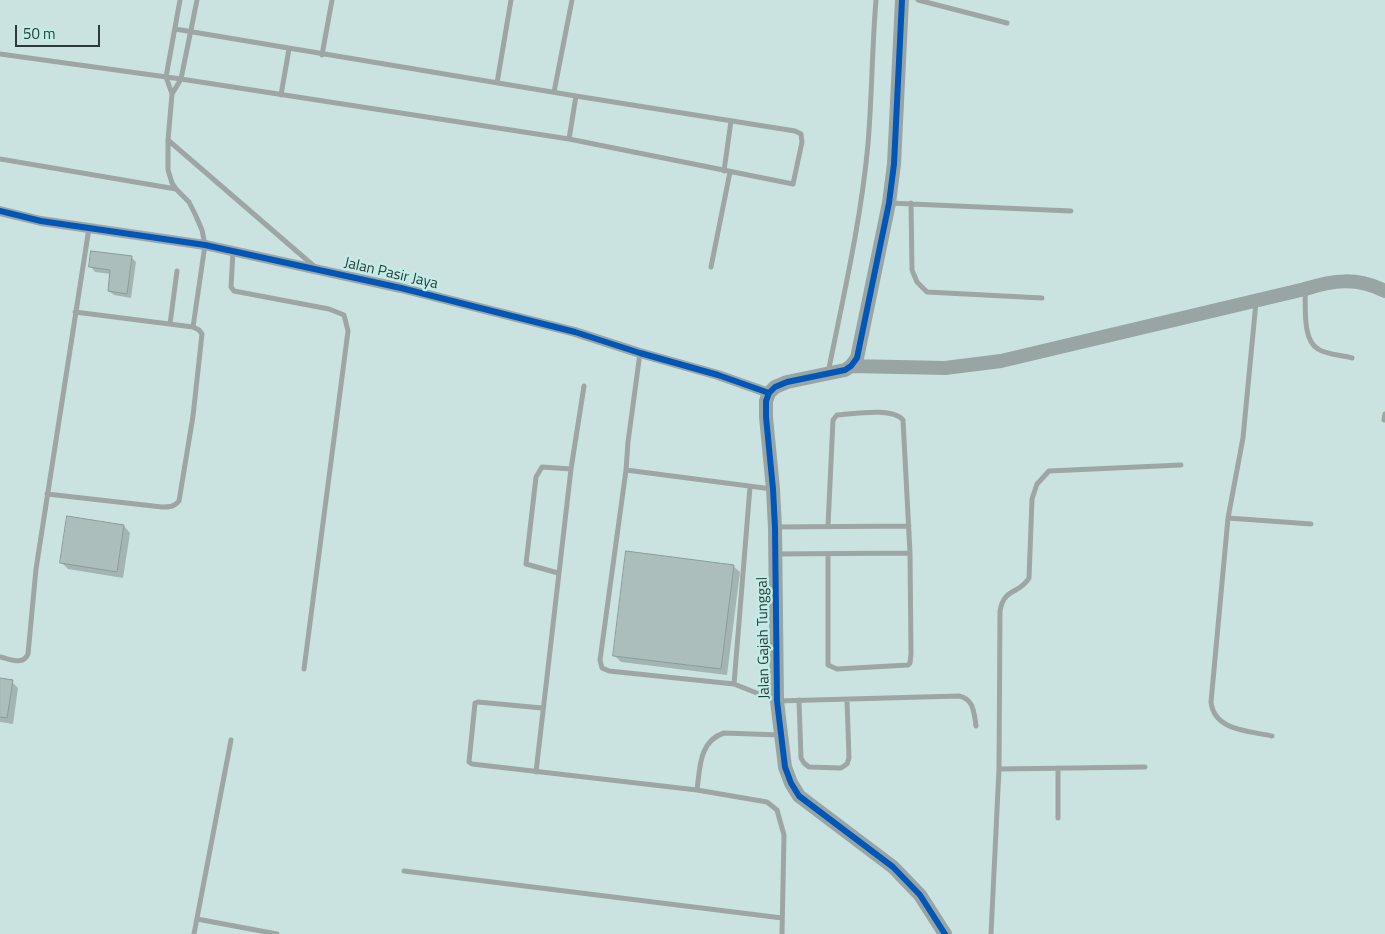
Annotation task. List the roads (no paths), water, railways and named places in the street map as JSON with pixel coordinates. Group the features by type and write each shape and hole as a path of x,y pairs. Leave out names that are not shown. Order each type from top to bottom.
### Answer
{"street":[{"path":"769,393 774,387 787,382 845,370 857,358 889,203 896,137 902,0"},
{"name":"Jalan Pasir Jaya","path":"0,211 41,221 205,245 319,270 575,332 718,375 769,393"},
{"path":"851,366 945,368 1001,361 1256,301 1330,281 1355,282 1385,291"},
{"name":"Jalan Gajah Tunggal","path":"769,393 766,417 775,528 777,701 785,767 790,783 799,796 893,867 920,895 945,934"}],"lane":[{"path":"180,0 166,77 172,94 168,140 168,170 176,190 189,202 195,214 202,230 205,245 193,327"},
{"path":"172,94 181,79 197,0"},
{"path":"322,54 332,0"},
{"path":"497,83 511,0"},
{"path":"554,92 572,0"},
{"path":"828,373 839,325 868,145 876,0"},
{"path":"918,0 1007,23"},
{"path":"0,54 181,79 569,140 793,184 802,138 801,134 795,131 175,29"},
{"path":"281,95 289,49"},
{"path":"569,140 576,96"},
{"path":"724,171 731,121"},
{"path":"168,140 319,270"},
{"path":"0,159 176,190"},
{"path":"711,267 730,172"},
{"path":"889,203 1071,211"},
{"path":"912,203 912,270 917,282 927,292 1042,298"},
{"path":"0,657 21,661 27,658 28,654 36,569 89,228"},
{"path":"232,252 230,286 234,291 329,309 344,315 347,321 348,331 304,668"},
{"path":"170,324 177,271"},
{"path":"1305,289 1307,336 1310,343 1318,350 1352,358"},
{"path":"1256,301 1243,438 1228,518 1212,709 1215,716 1225,725 1272,736"},
{"path":"47,494 162,507 176,505 179,501 193,416 202,334 199,330 193,327 75,312"},
{"path":"640,353 600,660 602,668 609,671 734,684 777,701 959,696 964,697 972,705 976,726"},
{"path":"536,772 558,572 584,386"},
{"path":"828,526 833,420 837,415 889,413 900,416 904,420 909,526 910,663 904,666 830,668 828,665 828,554"},
{"path":"991,934 999,769 1000,611 1001,603 1005,596 1026,582 1028,578 1030,570 1032,499 1037,484 1050,471 1181,465"},
{"path":"558,572 526,564 536,477 542,467 571,469"},
{"path":"626,470 773,489"},
{"path":"734,684 750,487"},
{"path":"1228,518 1310,524"},
{"path":"775,528 909,526"},
{"path":"775,554 910,553"},
{"path":"799,700 801,758 804,763 809,767 841,768 847,764 849,758 847,700"},
{"path":"542,708 475,703 468,760 472,764 697,790 761,800 772,805 777,810 784,835 782,934"},
{"path":"697,790 703,751 710,739 731,733 782,735"},
{"path":"194,934 231,740"},
{"path":"999,769 1145,767"},
{"path":"1058,768 1058,818"},
{"path":"404,871 782,918"},
{"path":"197,919 277,934"}]}
